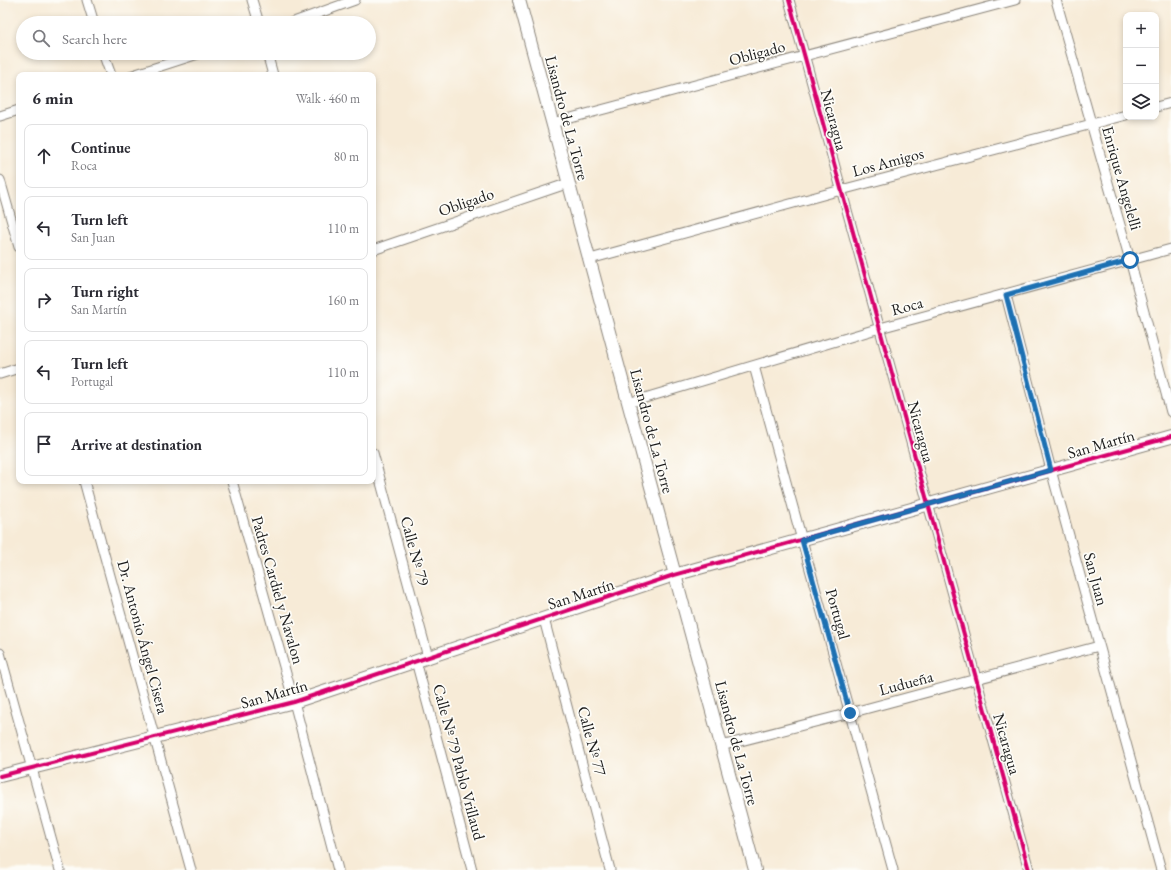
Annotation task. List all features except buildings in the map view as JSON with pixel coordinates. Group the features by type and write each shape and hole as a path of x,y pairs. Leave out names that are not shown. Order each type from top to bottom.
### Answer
{"street":[{"path":"87,0 92,16"},
{"path":"252,0 257,16"},
{"path":"310,16 355,0"},
{"name":"Lisandro de La Torre","path":"519,0 755,870"},
{"name":"Nicaragua","path":"789,0 1029,870"},
{"name":"Obligado","path":"552,123 1016,0"},
{"name":"Enrique Angelelli","path":"1056,0 1130,260 1171,412"},
{"path":"106,60 110,72"},
{"path":"142,72 179,60"},
{"path":"269,60 272,72"},
{"path":"1159,106 1171,103"},
{"path":"0,116 16,111"},
{"name":"Los Amigos","path":"590,259 841,190 1123,116"},
{"path":"0,180 16,236"},
{"name":"Obligado","path":"376,249 569,183"},
{"name":"Roca","path":"628,403 880,328 1171,249"},
{"name":"San Juan","path":"1006,295 1051,470 1161,870"},
{"name":"Portugal","path":"754,366 893,870"},
{"path":"0,374 16,369"},
{"name":"San Martín","path":"0,776 294,702 674,575 1171,437"},
{"name":"Calle Nº 79","path":"376,466 422,659"},
{"name":"Dr. Antonio Ángel Cisera","path":"85,484 191,870"},
{"name":"Padres Cardiel y Navalon","path":"233,484 294,702 338,870"},
{"name":"Calle Nº 77","path":"544,619 610,870"},
{"name":"Ludueña","path":"721,746 1099,646"},
{"path":"0,653 60,870"},
{"name":"Calle Nº 79 Pablo Vrillaud","path":"422,659 472,870"}],"cycle path":[{"path":"789,0 1029,870"},
{"path":"0,776 294,702 674,575 1171,437"}],"route":[{"path":"850,713 802,540 1051,470 1006,295 1130,260"}]}
